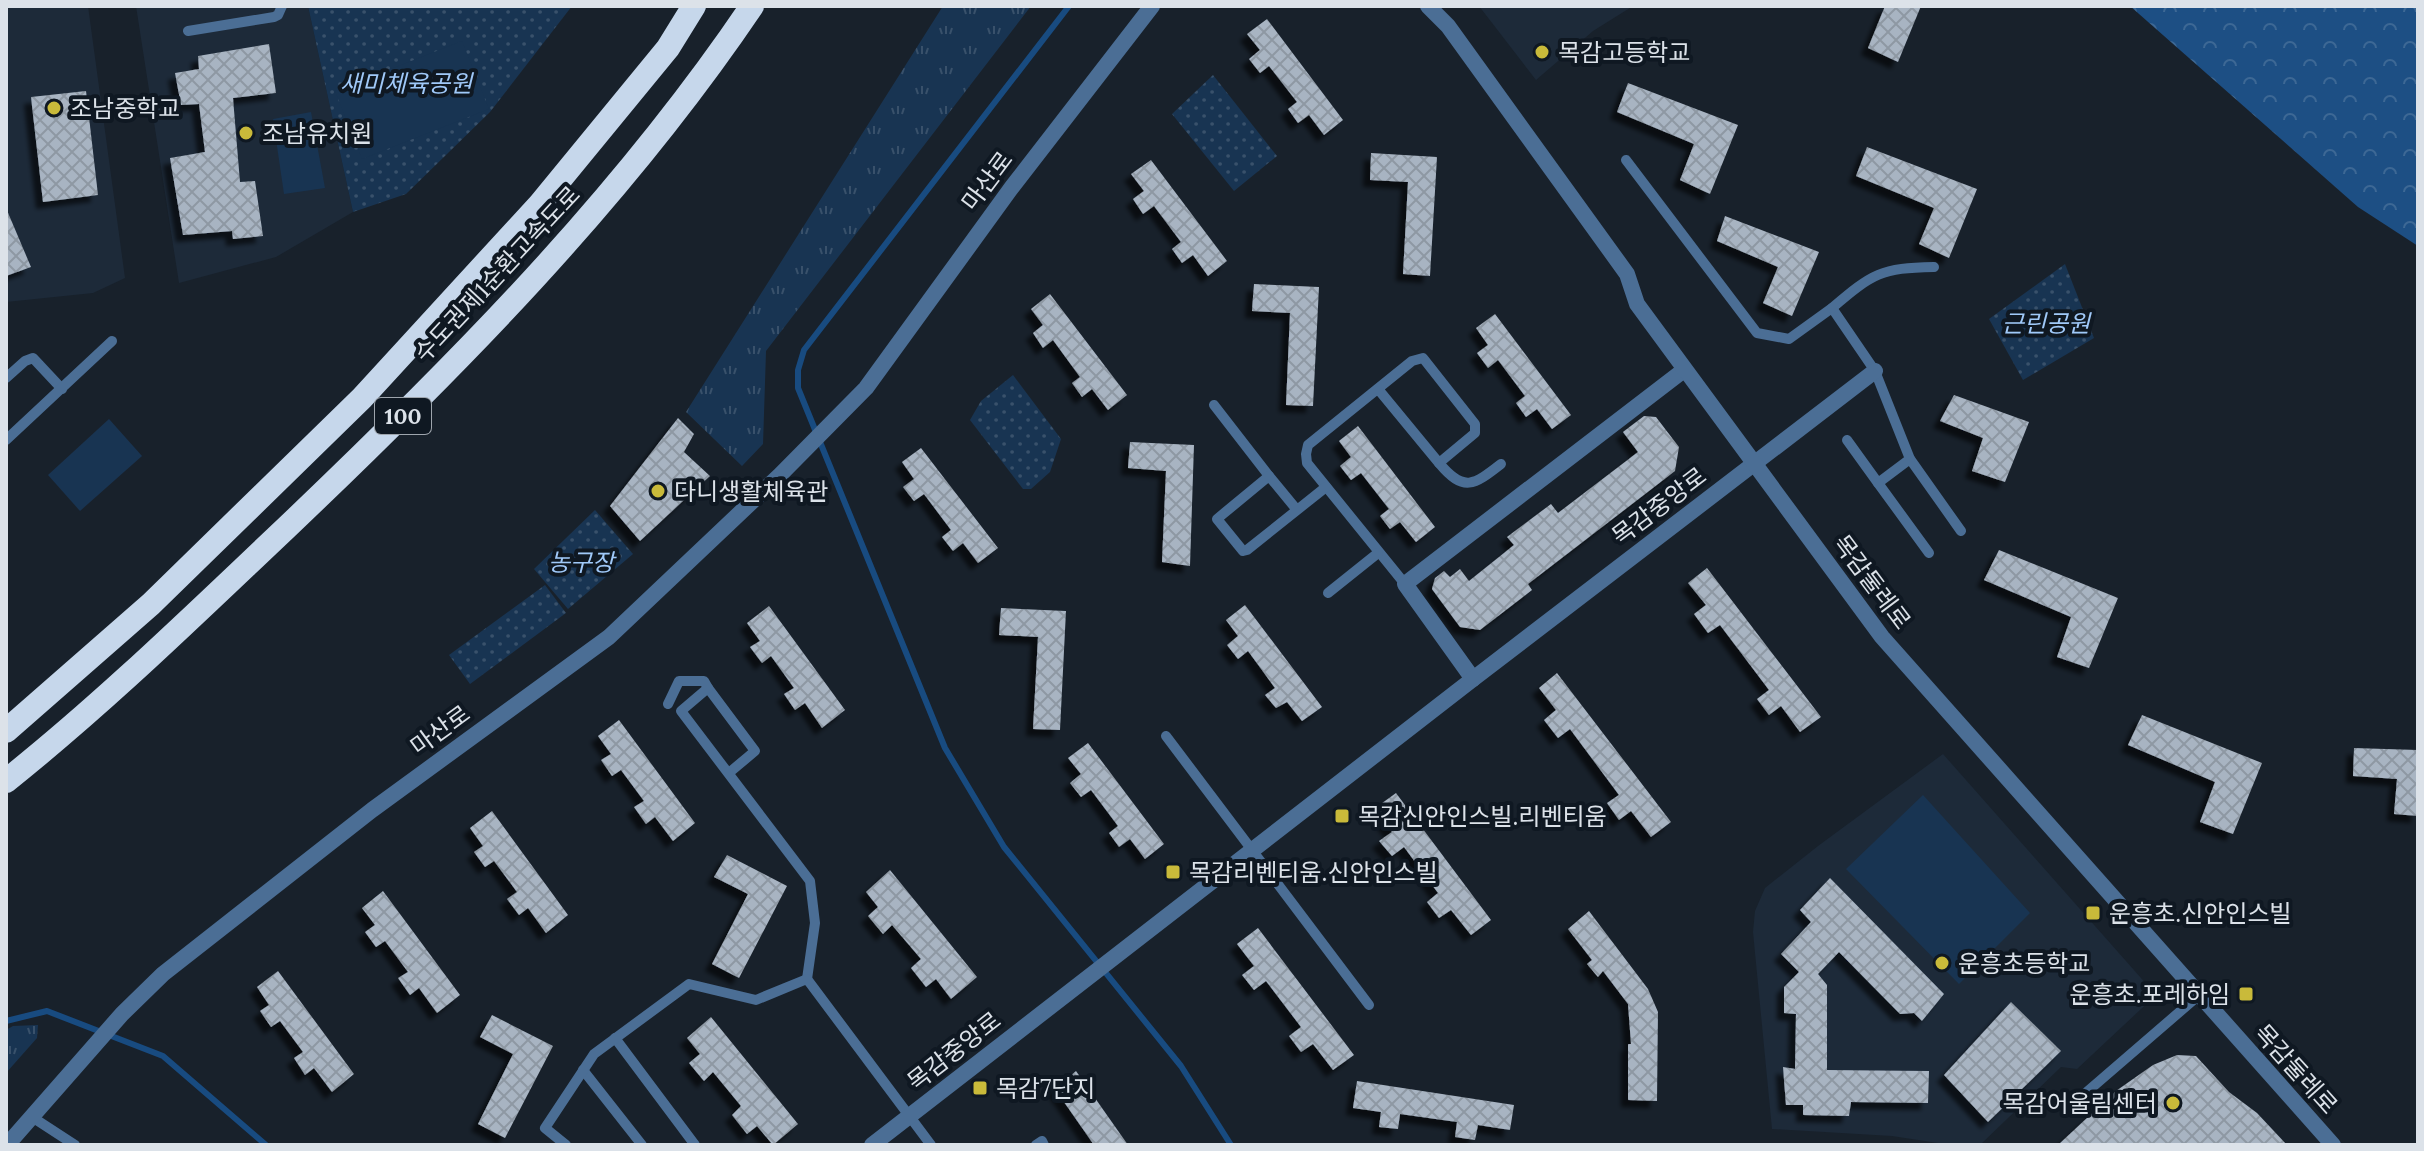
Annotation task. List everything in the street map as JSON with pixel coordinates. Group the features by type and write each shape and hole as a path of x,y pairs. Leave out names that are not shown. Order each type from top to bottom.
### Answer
{"highway":[{"name":"수도권제1순환고속도로","path":"6,731 151,604 362,398 540,204 668,48 694,6"},
{"name":"수도권제1순환고속도로","path":"6,781 61,737 182,627 404,416 585,222 711,67 752,6"}],"street":[{"name":"마산로","path":"32,1117 122,1014 163,974 359,819 609,637 779,476 866,388 1012,187 1152,6"},
{"name":"목감둘레로","path":"1428,6 1448,26 1627,274 1637,304 1882,637 2333,1145"},
{"path":"1473,679 1405,584 1684,370"},
{"name":"목감중앙로","path":"872,1145 1875,371"},
{"path":"7,1145 32,1117"}],"lane":[{"path":"188,31 274,17 282,6"},
{"path":"1626,160 1757,333 1789,339 1861,283 1892,268 1934,267"},
{"path":"1832,308 1875,371 1910,459 1961,531"},
{"path":"6,440 112,341"},
{"path":"6,378 33,358 62,389"},
{"path":"1405,584 1307,463 1308,445 1412,361 1423,358 1475,424 1475,433 1439,463"},
{"path":"1378,389 1452,478 1465,484 1479,480 1501,464"},
{"path":"1214,405 1297,510"},
{"path":"1847,440 1929,553"},
{"path":"1878,483 1910,459"},
{"path":"1269,476 1217,519 1239,549 1247,550 1326,487"},
{"path":"1328,593 1378,553"},
{"path":"668,704 679,681 704,681 755,751 730,772"},
{"path":"708,688 681,711 810,881 815,923 807,979 931,1145"},
{"path":"1166,736 1369,1005"},
{"path":"566,1145 545,1128 594,1054 689,984 756,1000 807,979"},
{"path":"2074,1103 2198,996"},
{"path":"615,1038 695,1145"},
{"path":"583,1070 642,1145"},
{"path":"32,1117 75,1145"},
{"path":"1036,1145 1042,1141 1044,1145"}],"shaded area":[{"name":"조남중학교","path":"6,6 88,6 125,278 93,293 6,302"},
{"name":"조남유치원","path":"136,6 308,6 353,212 276,257 179,283"},
{"name":"목감고등학교","path":"1479,6 1633,6 1593,31 1536,80"},
{"name":"운흥초등학교","path":"1943,754 2156,995 2077,1069 2061,1067 1980,1145 1772,1129 1753,932 1755,911 1765,888"}],"green space":[{"name":"새미체육공원","path":"308,6 572,6 490,112 406,194 353,212"},
{"path":"943,6 1031,6 766,351 763,444 742,466 686,412"},
{"path":"2130,6 2418,6 2418,246 2358,207"},
{"path":"462,41 489,109 362,159 335,91"},
{"path":"1213,75 1277,156 1234,191 1172,114"},
{"path":"311,112 325,188 284,194 273,119"},
{"name":"근린공원","path":"2065,264 2094,338 2023,380 1989,319"},
{"path":"1013,375 1061,439 1050,472 1031,489 1023,489 970,420 981,401"},
{"path":"109,419 142,456 80,511 48,475"},
{"name":"농구장","path":"595,510 633,554 568,609 534,569"},
{"path":"545,585 566,613 470,684 449,655"},
{"path":"1923,795 2030,913 1959,984 1846,869"},
{"path":"38,1025 37,1038 6,1073 6,1030 13,1026"}],"building":[{"path":"1885,6 1921,6 1898,62 1868,48"},
{"path":"1267,19 1343,120 1324,135 1309,115 1298,123 1288,109 1297,102 1269,66 1260,73 1249,59 1260,50 1247,34"},
{"path":"269,44 276,93 233,98 240,182 255,181 263,236 233,239 232,231 183,235 170,158 205,152 199,104 181,105 175,73 199,69 198,56"},
{"path":"1628,83 1738,125 1710,194 1680,180 1694,144 1617,112"},
{"path":"86,91 98,195 43,202 31,97"},
{"path":"1867,147 1977,189 1949,258 1919,244 1934,208 1856,176"},
{"path":"1371,153 1437,157 1430,276 1403,274 1408,182 1370,180"},
{"path":"1151,160 1227,261 1208,276 1193,255 1182,263 1172,249 1181,242 1154,206 1143,214 1133,199 1144,191 1131,174"},
{"path":"6,208 31,267 6,276"},
{"path":"1725,216 1819,252 1792,316 1763,303 1778,267 1717,241"},
{"path":"1254,284 1319,287 1313,406 1286,405 1290,313 1252,311"},
{"path":"1050,294 1127,395 1108,410 1092,389 1082,397 1072,383 1080,377 1053,340 1043,348 1033,333 1043,325 1031,309"},
{"path":"1495,314 1571,415 1552,429 1537,409 1526,417 1516,403 1525,396 1498,360 1488,368 1477,353 1488,345 1476,328"},
{"path":"1954,395 2029,422 2005,482 1972,471 1983,438 1940,421"},
{"path":"1644,416 1656,417 1679,447 1675,471 1528,584 1532,590 1480,630 1460,627 1432,589 1435,578 1444,571 1450,577 1460,569 1469,581 1514,545 1507,537 1551,504 1558,513 1638,452 1623,432"},
{"name":"다니생활체육관","path":"678,418 694,434 684,452 710,476 640,541 610,506"},
{"path":"1358,426 1435,527 1416,542 1400,522 1390,529 1380,516 1389,509 1361,473 1351,480 1340,466 1351,457 1339,441"},
{"path":"1130,442 1194,445 1190,566 1162,562 1166,471 1128,468"},
{"path":"921,448 998,548 978,563 963,543 953,551 942,537 951,530 924,494 914,501 903,487 914,479 902,462"},
{"path":"1999,550 2118,598 2089,668 2057,657 2071,617 1984,580"},
{"path":"1707,568 1821,717 1800,732 1781,706 1769,715 1757,699 1769,690 1720,625 1708,633 1694,614 1706,605 1688,583"},
{"path":"1245,605 1322,707 1302,721 1287,702 1276,708 1265,695 1275,688 1248,651 1238,659 1227,645 1238,636 1226,620"},
{"path":"769,606 845,710 822,728 805,703 795,710 784,694 794,688 771,656 762,663 750,647 760,641 747,623"},
{"path":"1001,608 1066,611 1060,730 1033,729 1038,637 999,635"},
{"path":"1557,673 1671,822 1651,837 1631,811 1619,820 1607,803 1619,795 1570,729 1558,738 1544,720 1556,710 1539,688"},
{"path":"2142,715 2262,763 2233,834 2200,822 2215,782 2128,745"},
{"path":"619,720 695,823 673,841 655,817 646,824 634,807 644,801 621,770 612,776 601,760 611,754 598,736"},
{"path":"1088,743 1164,844 1145,859 1130,839 1119,847 1109,833 1118,826 1091,790 1081,797 1070,783 1081,774 1068,758"},
{"path":"2354,748 2418,750 2418,816 2394,814 2397,779 2353,776"},
{"path":"1396,793 1491,920 1471,935 1451,910 1439,918 1427,902 1438,893 1404,847 1392,856 1379,841 1392,832 1374,809"},
{"path":"492,811 568,915 546,933 528,908 519,915 507,899 517,892 494,861 485,867 474,852 483,846 470,828"},
{"path":"727,855 787,886 739,978 712,964 748,894 714,877"},
{"path":"890,870 977,977 951,999 936,979 926,987 911,968 921,959 892,925 883,934 868,916 878,907 866,892"},
{"path":"1830,878 1944,994 1922,1021 1914,1013 1900,1014 1839,952 1818,974 1827,985 1827,1070 1929,1071 1928,1103 1851,1102 1849,1116 1803,1115 1803,1105 1786,1105 1783,1067 1795,1069 1796,1014 1784,1013 1784,987 1799,972 1781,954 1811,922 1800,910"},
{"path":"383,891 460,995 437,1013 419,988 410,995 398,978 408,972 385,941 376,947 365,932 375,925 362,908"},
{"path":"1589,911 1648,989 1658,1012 1657,1101 1628,1100 1628,1044 1631,1044 1628,1004 1603,971 1598,977 1587,964 1592,960 1568,929"},
{"path":"1258,928 1354,1055 1333,1070 1313,1044 1301,1052 1289,1036 1301,1027 1266,981 1254,990 1242,975 1254,966 1237,944"},
{"path":"278,971 354,1074 332,1092 314,1068 305,1075 294,1058 303,1052 280,1021 271,1027 260,1011 269,1005 257,987"},
{"path":"2011,1002 2061,1051 1988,1122 1944,1075"},
{"path":"492,1015 553,1046 505,1138 478,1124 513,1054 480,1037"},
{"path":"711,1017 798,1124 773,1145 757,1126 747,1134 732,1115 741,1106 713,1072 704,1081 689,1063 700,1054 687,1038"},
{"name":"목감어울림센터","path":"2177,1055 2196,1056 2229,1092 2257,1113 2287,1145 2058,1145 2116,1091 2153,1065"},
{"path":"1076,1071 1128,1145 1094,1145 1055,1089"},
{"path":"1357,1081 1514,1105 1510,1130 1478,1125 1475,1140 1455,1137 1457,1122 1400,1114 1398,1129 1379,1127 1381,1112 1353,1108"}],"waterway":[{"path":"1069,6 804,350 798,370 798,388 945,748 1004,847 1181,1066 1231,1145"},
{"path":"6,1021 47,1011 163,1056 266,1145"}],"place":[{"name":"목감고등학교","path":"1542,52"},
{"name":"조남중학교","path":"54,108"},
{"name":"조남유치원","path":"246,133"},
{"name":"다니생활체육관","path":"658,491"},
{"name":"목감신안인스빌.리벤티움","path":"1342,816"},
{"name":"목감리벤티움.신안인스빌","path":"1173,872"},
{"name":"운흥초.신안인스빌","path":"2093,913"},
{"name":"운흥초등학교","path":"1942,963"},
{"name":"운흥초.포레하임","path":"2246,994"},
{"name":"목감7단지","path":"980,1088"},
{"name":"목감어울림센터","path":"2173,1103"}]}
